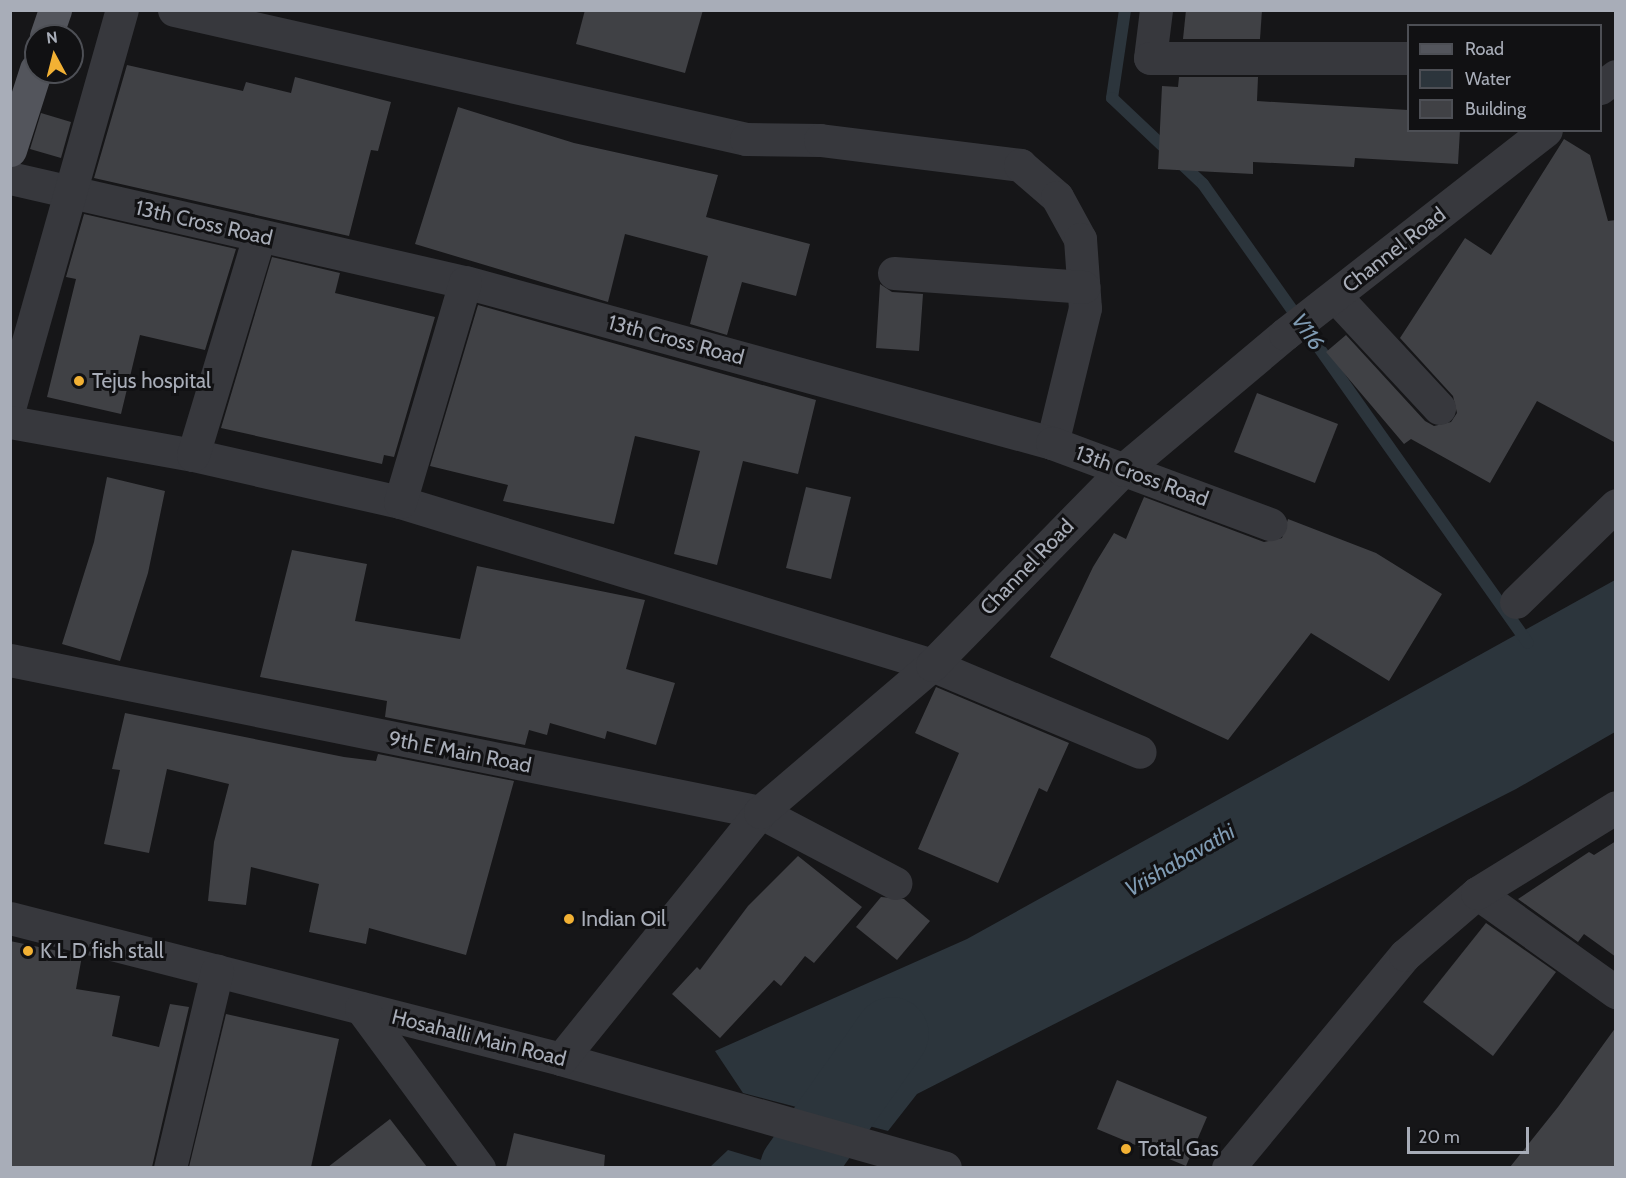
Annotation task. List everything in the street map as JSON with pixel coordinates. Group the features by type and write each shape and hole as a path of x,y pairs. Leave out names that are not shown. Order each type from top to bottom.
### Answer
{"main road":[{"path":"10,150 31,84"}],"street":[{"path":"10,405 122,10"},
{"path":"174,10 746,139 820,140 1020,165 1057,197 1080,239 1085,308 1052,443"},
{"path":"1156,10 1150,58 1407,58"},
{"path":"1602,86 1616,76"},
{"name":"Channel Road","path":"561,1059 760,812 932,664 1123,470 1285,334 1543,132"},
{"name":"13th Cross Road","path":"10,178 465,282 1052,443 1270,524"},
{"path":"193,455 259,236"},
{"path":"894,273 1083,287"},
{"path":"400,502 465,282"},
{"path":"1326,302 1439,408"},
{"path":"10,422 193,455 400,502 932,664 1140,752"},
{"path":"1516,602 1616,505"},
{"name":"9th E Main Road","path":"10,660 760,812 895,883"},
{"path":"1229,1167 1405,955 1477,893 1616,807"},
{"path":"1477,893 1616,992"},
{"name":"Hosahalli Main Road","path":"10,918 561,1059 945,1167"},
{"path":"170,1167 217,971"},
{"path":"361,1008 479,1167"}],"water":[{"path":"1615,580 1615,732 1516,789 917,1094 888,1131 743,1093 715,1051 967,939"},
{"path":"728,1150 785,1167 710,1167"}],"building":[{"path":"585,10 703,10 685,73 576,44"},
{"path":"1186,10 1262,10 1260,39 1183,39"},
{"path":"127,65 243,91 246,82 291,93 295,77 391,102 378,151 371,150 349,236 94,178"},
{"path":"1179,77 1258,77 1257,101 1407,110 1407,132 1460,132 1458,164 1355,158 1354,167 1253,162 1253,174 1158,169 1162,86 1178,87"},
{"path":"458,107 574,143 718,175 706,217 810,244 796,296 742,282 727,335 690,324 708,256 625,234 608,302 415,244"},
{"path":"41,113 71,122 61,158 30,149"},
{"path":"1564,139 1590,155 1608,221 1616,220 1616,443 1537,401 1490,483 1411,439 1404,444 1326,352 1346,335 1425,421 1434,426 1451,422 1457,413 1453,396 1400,338 1465,238 1491,255"},
{"path":"84,214 236,249 205,350 140,335 121,414 47,397 76,279 66,277"},
{"path":"272,257 340,273 335,293 435,317 394,457 384,455 382,464 221,428"},
{"path":"880,284 892,292 923,294 919,351 876,348"},
{"path":"478,305 816,400 798,474 743,461 717,565 674,554 700,451 635,436 614,524 503,501 508,485 430,466"},
{"path":"1257,393 1338,424 1315,483 1234,452"},
{"path":"107,477 165,491 148,573 120,661 62,644 94,542"},
{"path":"806,487 851,497 831,579 786,568"},
{"path":"1144,497 1264,542 1282,538 1288,519 1376,553 1442,594 1389,681 1311,633 1228,740 1050,657 1093,567 1114,533 1126,539"},
{"path":"292,550 367,564 355,621 460,639 477,566 645,600 626,669 675,683 656,745 607,731 605,739 550,723 547,735 529,730 525,745 385,717 387,701 260,677"},
{"path":"936,687 1069,743 1047,792 1039,788 998,883 918,849 959,753 915,733"},
{"path":"125,713 344,757 376,761 378,754 514,781 466,955 369,928 366,944 309,932 319,884 251,867 246,905 208,901 214,842 229,784 167,769 149,853 104,844 120,770 112,769"},
{"path":"1616,841 1616,957 1584,934 1578,942 1518,899 1589,852 1594,855"},
{"path":"798,856 862,907 814,963 805,956 781,986 774,980 720,1038 672,994 697,967 700,970 748,906"},
{"path":"881,897 904,899 930,921 897,960 856,927"},
{"path":"1486,923 1556,972 1493,1056 1423,1002"},
{"path":"10,941 82,956 76,989 120,996 112,1036 159,1047 170,1004 189,1007 152,1167 10,1167"},
{"path":"226,1014 339,1039 311,1167 189,1167"},
{"path":"1616,1027 1616,1167 1510,1167 1558,1107"},
{"path":"1117,1080 1207,1117 1186,1166 1097,1129"},
{"path":"390,1119 427,1167 328,1167"},
{"path":"514,1133 605,1155 604,1167 506,1167"}],"waterway":[{"name":"V116","path":"1125,10 1112,98 1203,184 1528,643"},
{"name":"Vrishabavathi","path":"797,1168 892,1034"}],"place":[{"name":"Tejus hospital","path":"79,381"},
{"name":"Indian Oil","path":"569,919"},
{"name":"K L D fish stall","path":"28,951"},
{"name":"Total Gas","path":"1126,1149"}]}
